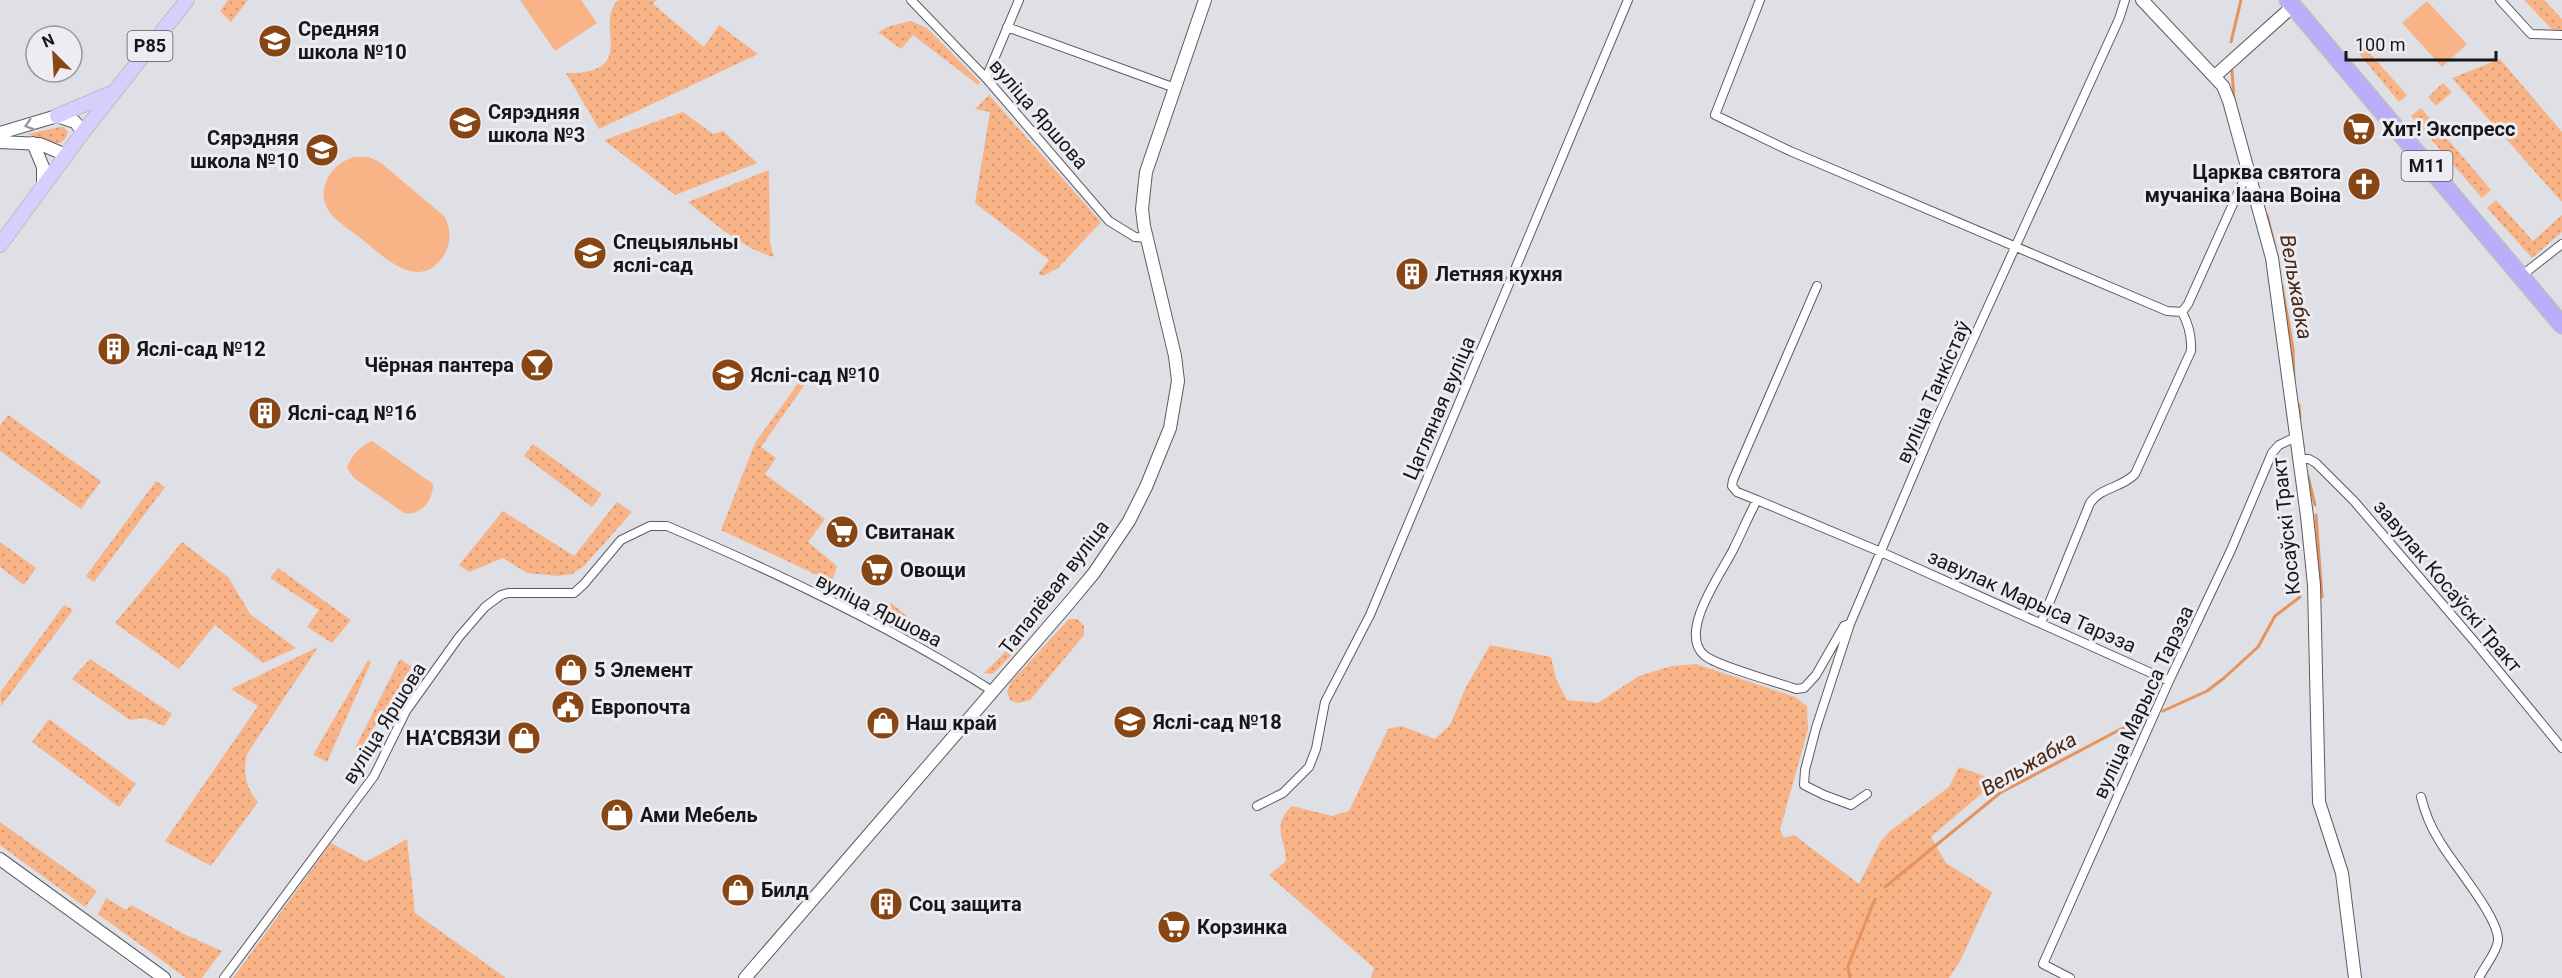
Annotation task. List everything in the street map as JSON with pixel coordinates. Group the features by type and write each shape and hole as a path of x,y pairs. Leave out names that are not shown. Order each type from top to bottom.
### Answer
{"highway":[{"name":"М11","path":"2294,2 2562,325"}],"main road":[{"name":"Р85","path":"0,245 83,132 187,0"},
{"name":"Тапалёвая вуліца","path":"745,978 994,692 1094,573 1111,550 1146,487 1170,428 1178,381 1175,356 1142,209 1146,172 1205,0"},
{"name":"Косаўскі Тракт","path":"2142,0 2215,76 2229,101 2272,258 2307,516 2314,585 2319,802 2342,873 2355,978"},
{"path":"2215,76 2294,2"},
{"path":"0,132 57,116 114,93"},
{"path":"57,116 75,122 83,132"},
{"path":"0,142 33,143 51,147 66,155"},
{"path":"33,143 43,167 43,187"},
{"path":"0,859 164,978"}],"street":[{"name":"вуліца Яршова","path":"911,0 986,78 1108,221 1136,237 1147,238"},
{"path":"986,78 1019,0"},
{"name":"Цагляная вуліца","path":"1257,806 1283,793 1309,766 1316,749 1325,702 1370,615 1628,0"},
{"path":"1760,0 1715,115 1790,151 2167,311 2182,312"},
{"name":"вуліца Танкістаў","path":"1867,794 1851,805 1804,785 1805,770 1816,728 1850,624 1936,422 2120,19 2126,0"},
{"path":"2500,0 2531,33 2562,35"},
{"path":"1007,27 1175,88"},
{"path":"2182,312 2188,304 2242,184 2251,179"},
{"path":"2521,276 2562,244"},
{"path":"1817,286 1732,480 1732,486 1737,492 1881,552"},
{"path":"2041,623 2090,503 2096,495 2129,480 2134,474 2191,351 2192,337 2182,312"},
{"name":"вуліца Марыса Тарэза","path":"2070,978 2043,964 2169,681 2231,550 2272,453 2279,445 2296,436"},
{"name":"завулак Косаўскі Тракт","path":"2299,459 2309,459 2316,463 2354,501 2562,748"},
{"name":"вуліца Танкістаў","path":"1757,500 1703,604 1696,639 1701,652 1713,661 1796,689 1804,688 1816,675 1844,626 1850,624"},
{"name":"вуліца Яршова","path":"224,978 374,776 406,711 459,637 485,607 501,595 508,593 574,593 621,540 650,526 667,526 836,603 959,670 994,692"},
{"name":"завулак Марыса Тарэза","path":"1881,552 2169,681"},
{"path":"2421,797 2427,820 2440,843 2472,888 2497,930 2498,942 2479,978"}],"shaded area":[{"path":"228,0 248,0 231,22 220,11"},
{"path":"520,0 581,0 597,23 555,51"},
{"path":"618,0 656,0 653,4 704,47 719,25 758,54 599,129 566,73 589,71 602,66 609,57 610,22 612,10"},
{"path":"2524,0 2544,0 2562,19 2562,40"},
{"path":"2427,1 2467,44 2442,67 2402,23"},
{"path":"911,21 927,28 980,82 978,85 913,35 901,49 878,32 890,26"},
{"path":"2364,47 2407,95 2399,102 2358,52"},
{"path":"2500,59 2562,132 2562,202 2452,78"},
{"path":"2443,83 2452,92 2436,106 2428,97"},
{"path":"989,95 1101,222 1058,268 1043,276 1038,274 1049,260 975,203 990,112 975,109"},
{"path":"2421,108 2491,190 2482,198 2411,116"},
{"path":"683,112 713,134 723,131 757,163 675,195 604,140"},
{"path":"64,127 68,132 62,142 51,143 27,134"},
{"path":"355,157 369,157 381,163 444,216 448,225 449,240 447,250 435,266 414,272 392,263 331,214 324,197 327,179 339,165"},
{"path":"769,170 770,243 774,257 739,241 688,202"},
{"path":"2496,200 2533,241 2562,215 2562,232 2532,258 2487,208"},
{"path":"805,374 810,377 761,447 776,458 765,474 825,519 808,542 837,566 832,582 721,530 755,443"},
{"path":"8,415 101,481 81,509 0,451 0,426"},
{"path":"372,441 433,484 431,496 421,510 404,513 354,478 347,468 349,463 363,446"},
{"path":"533,444 602,494 592,507 524,456"},
{"path":"156,481 165,487 94,582 86,576"},
{"path":"617,502 632,512 584,566 572,574 558,576 527,573 503,558 469,572 459,565 503,511 574,556"},
{"path":"0,542 36,568 24,585 0,567"},
{"path":"182,542 229,578 250,614 296,648 263,663 215,625 179,669 115,623"},
{"path":"278,568 351,620 332,643 307,627 319,610 270,578"},
{"path":"891,603 932,637 927,642 891,618 886,610"},
{"path":"64,605 73,610 1,706 0,693"},
{"path":"1069,619 1077,619 1084,625 1084,635 1030,700 1018,703 1010,700 1007,691 1011,682"},
{"path":"1016,641 1019,647 993,674 984,673"},
{"path":"1490,645 1551,657 1556,679 1567,700 1598,703 1639,676 1672,666 1696,664 1795,697 1807,706 1808,729 1780,830 1784,838 1794,835 1859,884 1881,841 1890,831 1949,787 1959,767 2001,782 1981,794 1931,837 1946,863 1992,892 1960,961 1949,978 1371,978 1374,968 1269,875 1286,861 1281,832 1282,819 1292,806 1332,816 1349,811 1388,729 1401,726 1435,739 1450,725 1465,689"},
{"path":"318,647 247,754 246,780 258,802 211,866 165,841 258,706 231,689"},
{"path":"90,659 172,714 164,726 145,718 130,720 72,679"},
{"path":"400,659 412,667 363,745 355,748"},
{"path":"368,660 371,662 327,762 313,755"},
{"path":"49,719 136,784 119,807 32,742"},
{"path":"0,822 97,891 85,907 0,845"},
{"path":"407,839 415,913 506,978 233,978 331,843 366,862"},
{"path":"106,898 126,910 131,905 186,935 222,951 202,978 186,978 98,914"}],"waterway":[{"name":"Вельжабка","path":"2231,42 2241,0"},
{"name":"Вельжабка","path":"2232,71 2234,99"},
{"name":"Вельжабка","path":"2267,215 2275,247"},
{"name":"Вельжабка","path":"2282,286 2293,349 2294,380"},
{"name":"Вельжабка","path":"2299,405 2300,417"},
{"name":"Вельжабка","path":"2308,476 2315,505"},
{"name":"Вельжабка","path":"2316,515 2322,597"},
{"name":"Вельжабка","path":"2163,711 2207,691 2224,678 2258,647 2275,616 2300,597"},
{"name":"Вельжабка","path":"1885,887 2000,793 2138,720"},
{"name":"Вельжабка","path":"1850,978 1848,966 1875,899"}],"place":[{"name":"Средняя школа №10","path":"275,41"},
{"name":"Сярэдняя школа №3","path":"465,123"},
{"name":"Хит! Экспресс","path":"2359,129"},
{"name":"Сярэдняя школа №10","path":"322,150"},
{"name":"Царква святога мучаніка Іаана Воіна","path":"2364,184"},
{"name":"Спецыяльны яслі-сад","path":"590,253"},
{"name":"Летняя кухня","path":"1412,274"},
{"name":"Яслі-сад №12","path":"114,349"},
{"name":"Чёрная пантера","path":"537,365"},
{"name":"Яслі-сад №10","path":"728,375"},
{"name":"Яслі-сад №16","path":"265,413"},
{"name":"Свитанак","path":"842,532"},
{"name":"Овощи","path":"877,570"},
{"name":"5 Элемент","path":"571,670"},
{"name":"Европочта","path":"568,707"},
{"name":"Яслі-сад №18","path":"1130,722"},
{"name":"Наш край","path":"883,723"},
{"name":"НАʼСВЯЗИ","path":"524,738"},
{"name":"Ами Мебель","path":"617,815"},
{"name":"Билд","path":"738,890"},
{"name":"Соц защита","path":"886,904"},
{"name":"Корзинка","path":"1174,927"}]}
